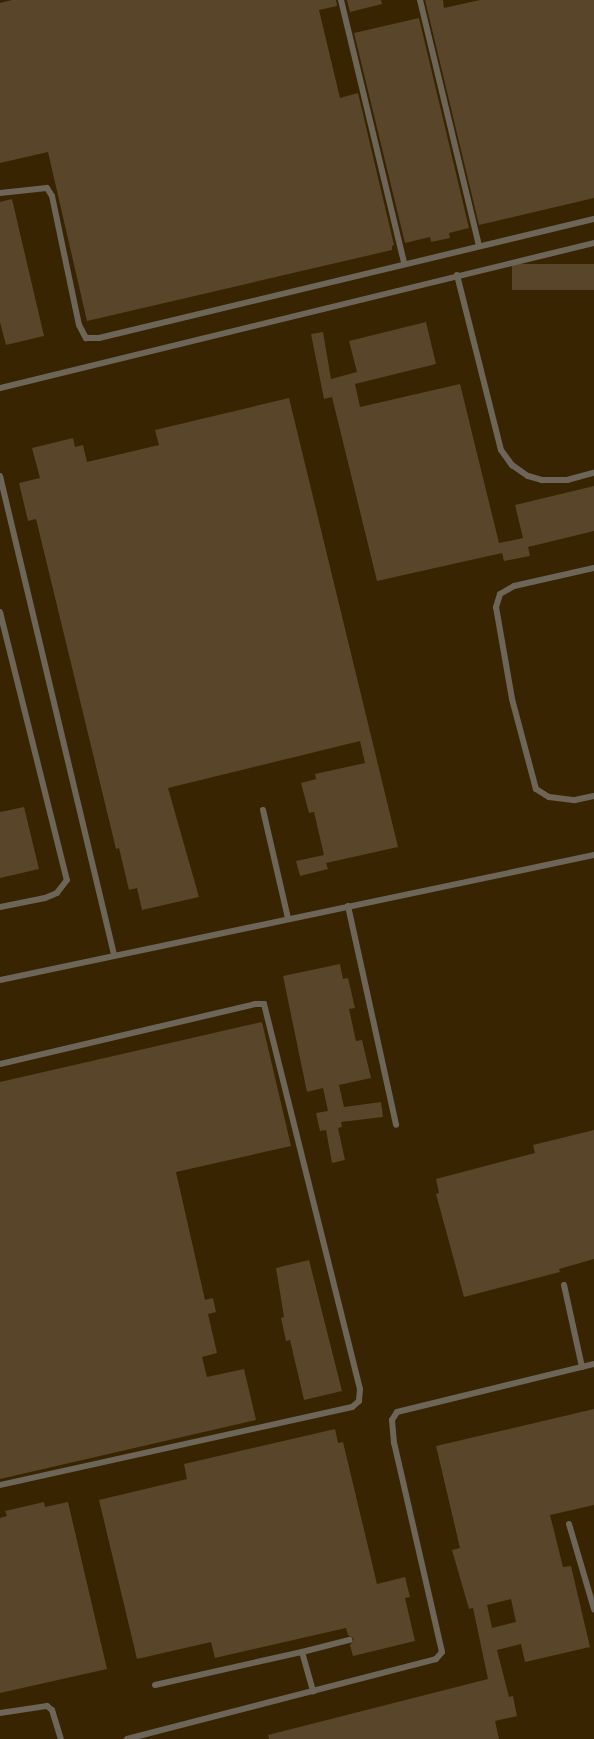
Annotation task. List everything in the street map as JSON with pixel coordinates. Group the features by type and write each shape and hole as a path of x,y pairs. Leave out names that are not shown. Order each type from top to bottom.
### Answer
{"lane":[{"path":"341,0 404,263"},
{"path":"420,0 479,246"},
{"path":"0,194 47,188 52,196 79,325 86,338 99,338 594,219"},
{"path":"0,388 594,243"},
{"path":"457,275 501,450 512,465 528,476 542,480 567,480 594,473"},
{"path":"0,476 114,956"},
{"path":"594,568 514,586 500,594 496,607 512,699 536,789 549,797 575,800 594,796"},
{"path":"0,612 67,880 57,893 45,898 0,907"},
{"path":"262,810 288,918"},
{"path":"0,980 594,855"},
{"path":"348,906 396,1125"},
{"path":"0,1064 264,1004 360,1389 359,1401 352,1407 0,1485"},
{"path":"564,1285 582,1367"},
{"path":"127,1739 426,1664 442,1652 394,1443 392,1420 397,1412 594,1364"},
{"path":"569,1524 594,1609"},
{"path":"155,1685 350,1640"},
{"path":"302,1652 313,1691"},
{"path":"0,1713 47,1706 52,1710 61,1739"}],"shaded area":[{"path":"0,0 594,0 594,1739 0,1739"}],"building":[{"path":"12,0 336,0 337,6 319,10 340,98 358,93 394,245 392,250 87,321 48,152 0,163 0,3"},
{"path":"347,0 381,0 382,4 350,12"},
{"path":"425,0 443,0 444,8 480,0 594,0 594,198 479,225"},
{"path":"419,18 469,228 449,233 450,238 431,242 430,237 405,243 354,33"},
{"path":"12,199 44,336 6,345 0,322 0,202"},
{"path":"512,264 594,264 594,290 512,290"},
{"path":"426,322 436,364 355,384 360,407 460,384 499,543 523,538 515,505 594,486 594,531 528,547 530,556 504,561 502,553 377,581 332,397 324,399 311,334 323,332 331,379 357,372 349,341"},
{"path":"289,398 398,847 326,863 328,869 300,876 296,861 324,855 314,812 309,813 301,783 316,779 315,774 365,763 360,741 168,788 199,897 142,910 137,888 129,890 119,848 116,849 36,519 28,521 19,483 40,478 32,448 73,438 75,447 83,445 87,462 159,445 155,430"},
{"path":"24,807 39,869 0,878 0,812"},
{"path":"340,964 343,979 348,978 355,1008 349,1009 356,1041 362,1040 371,1078 339,1085 344,1107 381,1102 383,1117 341,1122 342,1127 338,1128 345,1160 332,1163 326,1130 320,1131 316,1113 328,1111 323,1088 307,1092 283,976"},
{"path":"262,1022 291,1146 176,1172 205,1300 213,1298 216,1312 208,1314 217,1353 202,1357 207,1377 244,1369 256,1420 0,1479 0,1082"},
{"path":"594,1130 594,1259 559,1269 560,1272 464,1297 436,1194 439,1193 436,1179 535,1153 533,1145"},
{"path":"309,1260 342,1391 304,1400 290,1340 286,1341 281,1318 284,1317 276,1268"},
{"path":"594,1409 594,1505 550,1515 563,1567 571,1566 590,1647 525,1662 521,1644 497,1650 509,1697 513,1696 517,1716 495,1721 499,1739 269,1739 268,1735 488,1679 473,1608 469,1609 452,1550 460,1548 436,1446","holes":["511,1599 516,1622 492,1628 487,1605"]},
{"path":"335,1429 338,1443 343,1442 377,1584 405,1577 410,1597 405,1598 415,1641 353,1656 350,1645 354,1639 348,1635 346,1628 215,1658 211,1642 137,1659 99,1500 187,1479 184,1464"},
{"path":"44,1502 45,1507 68,1502 107,1669 0,1693 0,1518 7,1516 5,1511"}]}
